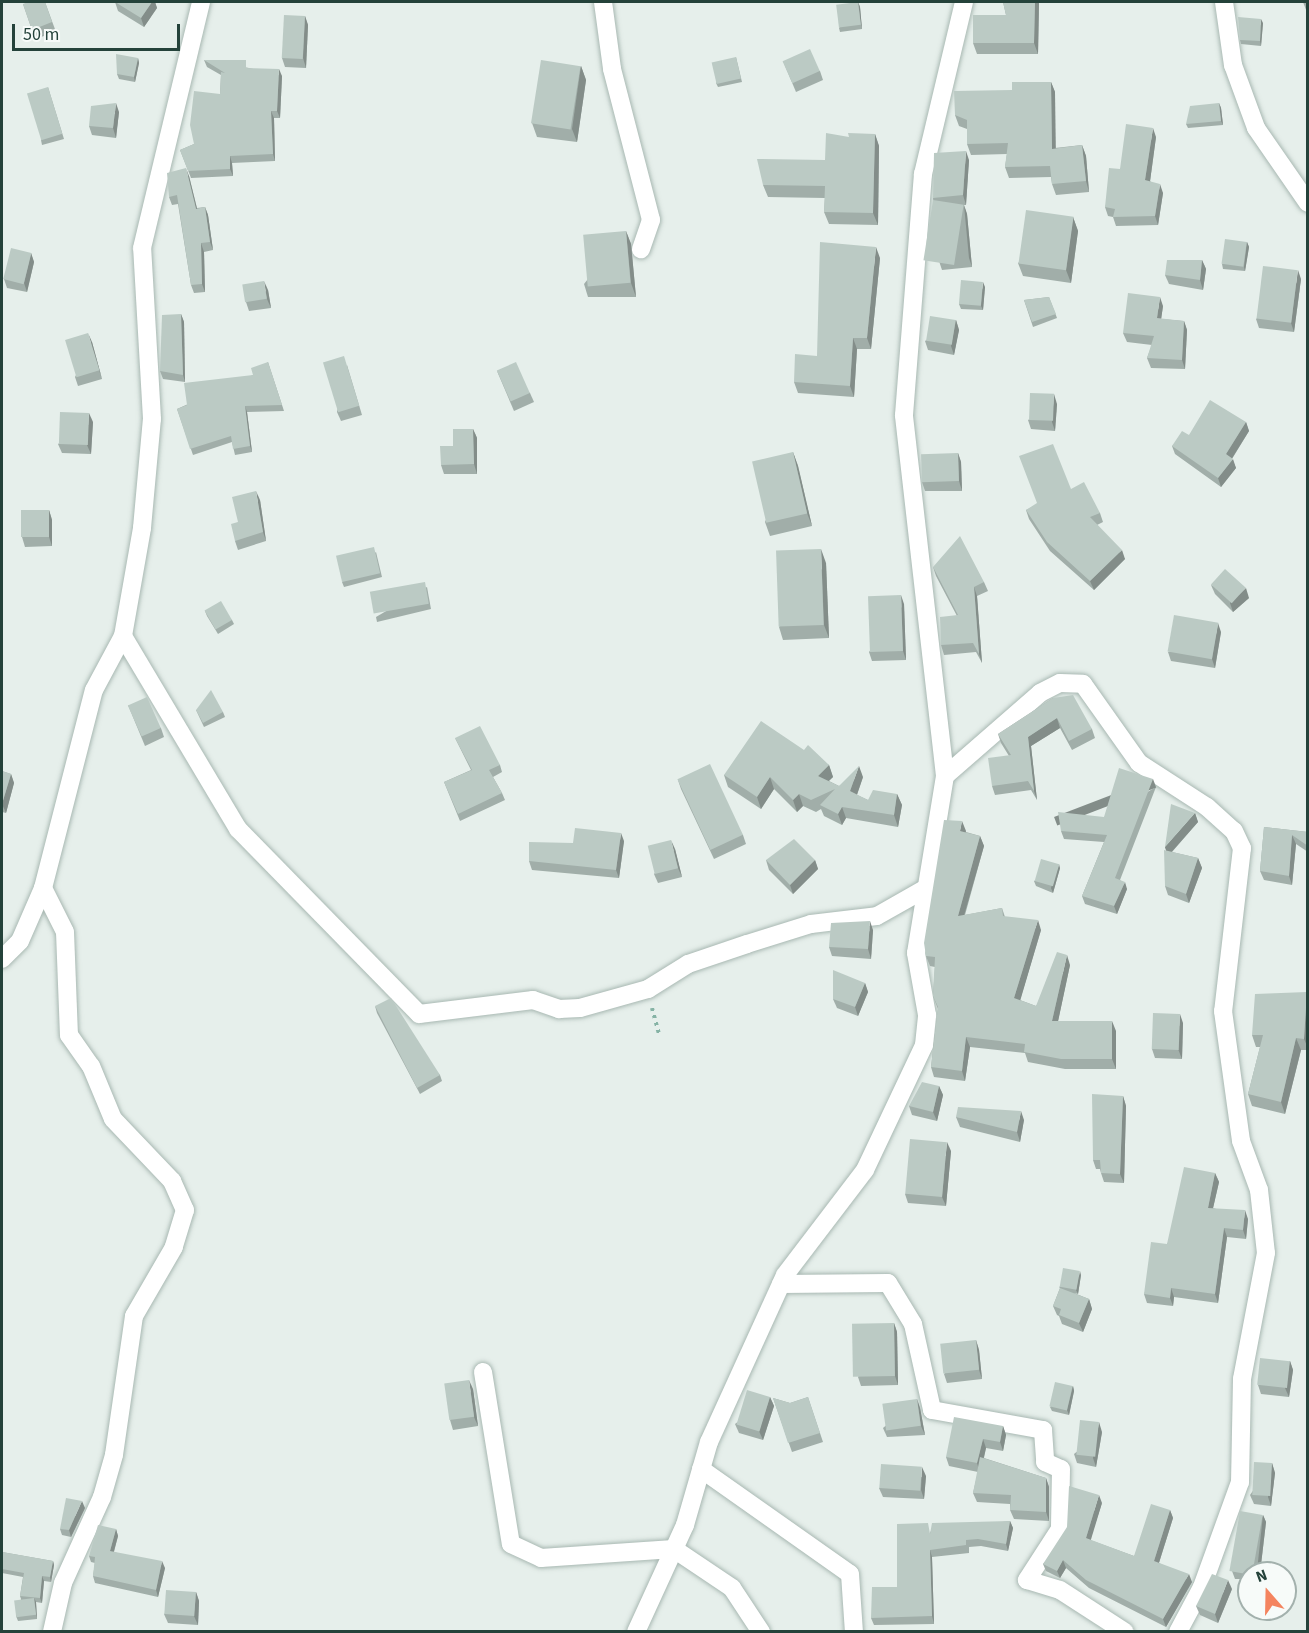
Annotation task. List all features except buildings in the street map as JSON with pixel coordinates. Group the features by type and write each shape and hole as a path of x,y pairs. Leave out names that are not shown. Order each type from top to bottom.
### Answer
{"street":[{"path":"2,959 20,941 43,888 94,690 123,636 142,528 152,419 142,248 201,2"},
{"path":"603,2 612,69 651,220 641,249"},
{"path":"636,1632 674,1549 701,1469 781,1284 865,1170 924,1045 927,1015 916,953 923,890 945,776 904,415 923,174 963,2"},
{"path":"1224,2 1233,64 1257,128 1308,203"},
{"path":"123,636 238,829 419,1014 533,1000 559,1009 580,1008 648,989 688,964 812,924 877,916 923,890"},
{"path":"945,776 1040,693 1060,683 1083,684 1139,763 1206,807 1234,831 1242,848 1223,1011 1241,1141 1259,1190 1266,1253 1242,1379 1240,1482 1202,1587 1178,1632"},
{"path":"43,888 65,932 69,1035 91,1066 113,1119 172,1181 185,1210 174,1247 134,1316 114,1455 102,1497 63,1583 52,1632"},
{"path":"781,1284 888,1283 914,1324 932,1410 1043,1430 1045,1462 1061,1468 1060,1529 1027,1580 1060,1590 1125,1632"},
{"path":"483,1372 511,1544 541,1558 674,1549 732,1588 761,1632"},
{"path":"701,1469 850,1574 854,1632"}],"path":[{"path":"648,989 659,1034"}]}
